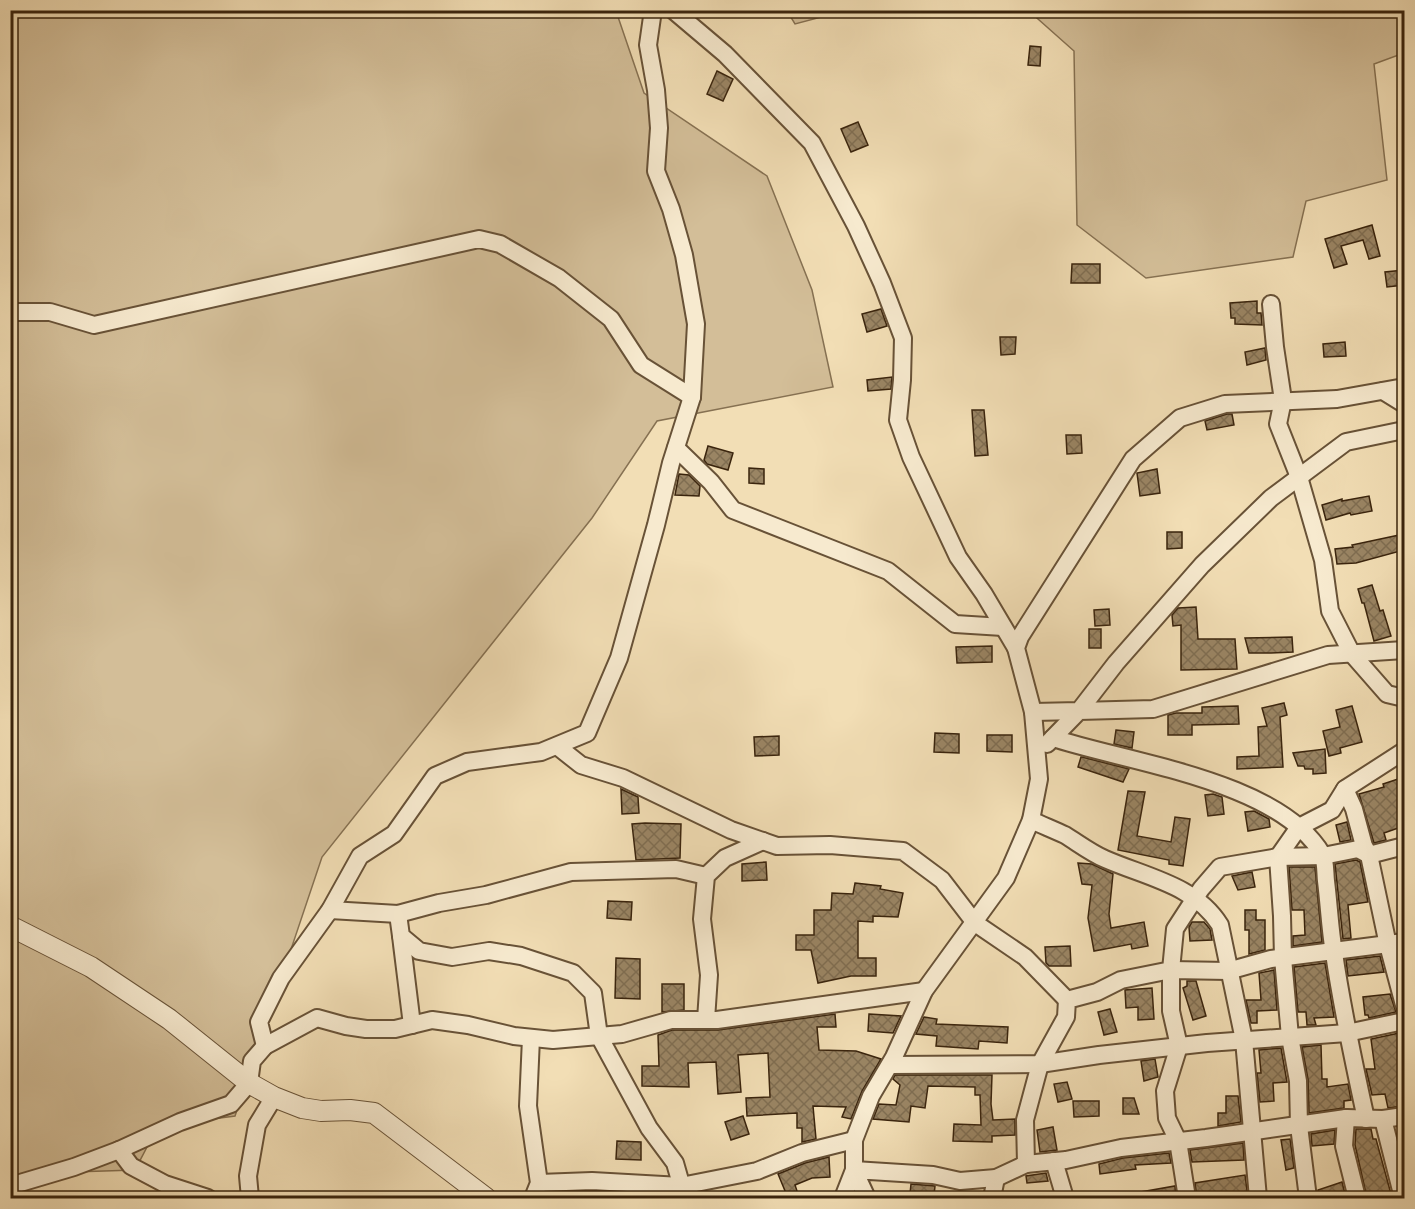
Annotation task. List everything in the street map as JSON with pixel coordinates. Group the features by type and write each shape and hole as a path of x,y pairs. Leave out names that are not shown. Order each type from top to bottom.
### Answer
{"street":[{"path":"265,1046 259,1022 281,978 330,910 360,856 394,834 435,776 467,762 541,752 587,733 619,658 657,525 675,448 692,398 696,324 684,255 671,209 656,171 659,128 656,90 648,45 653,10"},
{"path":"673,10 725,54 812,143 856,226 882,283 903,338 898,420 911,457 958,557 1016,648 1033,712 1039,779 1031,820 1006,878 924,991 890,1065 871,1095 854,1140 854,1170 843,1198"},
{"path":"10,312 50,312 94,325 479,240 500,244 559,279 610,319 641,364 692,398"},
{"path":"1271,304 1283,400 1278,424 1299,477 1323,560 1330,611 1352,654 1387,694 1404,698"},
{"path":"1016,648 1020,637 1133,459 1180,418 1225,404 1337,399 1404,387"},
{"path":"1383,391 1404,404"},
{"path":"1037,754 1079,711 1116,663 1202,565 1271,498 1346,442 1404,430"},
{"path":"675,448 711,482 733,510 888,571 955,624 1003,627"},
{"path":"1033,712 1153,709 1328,655 1404,650"},
{"path":"1053,738 1179,772 1245,794 1275,808 1299,827 1323,856 1334,952 1347,1033 1403,1198"},
{"path":"557,746 581,765 623,778 731,830 777,846 830,845 903,851 942,880 975,923 1025,957 1067,1000 1066,1017 1040,1064 1025,1120 1026,1164"},
{"path":"1308,1198 1299,1126 1298,1081 1290,1037 1283,958 1278,857 1299,827 1332,810 1345,789 1404,752"},
{"path":"1345,789 1354,809 1396,944 1404,1005"},
{"path":"1031,820 1064,835 1104,859 1151,876 1195,897 1214,914 1220,925 1244,1040 1258,1198"},
{"path":"706,1020 709,975 702,919 706,876 725,858 763,841"},
{"path":"1187,1198 1178,1141 1167,1118 1165,1091 1179,1046 1171,1011 1171,970 1175,929 1195,897 1220,867 1278,857 1323,856 1358,849 1369,855 1404,846"},
{"path":"330,910 398,914 440,903 486,895 571,872 676,869 706,876"},
{"path":"398,914 412,1025"},
{"path":"10,926 91,967 169,1019 249,1083 274,1097 302,1108 321,1112 350,1110 374,1113 486,1198"},
{"path":"401,936 419,951 452,957 489,951 521,956 573,973 592,993 599,1036 649,1128 675,1163 683,1192"},
{"path":"1067,1000 1096,992 1121,981 1171,970 1228,971 1283,958 1396,944"},
{"path":"10,1186 74,1167 119,1150 180,1122 231,1104 249,1083 252,1061 265,1046 317,1018 366,1029 396,1029 432,1020 553,1040 622,1034 671,1020 706,1020 762,1015 924,991"},
{"path":"890,1065 1040,1064 1100,1054 1179,1046 1347,1033 1404,1021"},
{"path":"531,1038 528,1106 536,1191 592,1181 683,1192 756,1171 802,1153 854,1140"},
{"path":"250,1198 248,1176 257,1125 274,1097"},
{"path":"854,1170 933,1175 960,1181 996,1178 1026,1164 1066,1160 1121,1148 1346,1118 1375,1119 1404,1116"},
{"path":"1346,1118 1344,1146 1357,1198"},
{"path":"119,1150 131,1166 165,1184 208,1198"},
{"path":"1054,1161 1065,1198"},
{"path":"854,1170 867,1198"},
{"path":"992,1198 996,1178"}],"shaded area":[{"path":"10,11 616,11 644,93 767,176 812,290 833,387 657,421 592,518 322,857 235,1116 158,1126 135,1170 11,1174"},
{"path":"787,11 844,11 795,24"},
{"path":"1029,11 1404,11 1404,53 1374,64 1387,180 1306,201 1293,257 1146,278 1077,225 1074,51"}],"building":[{"path":"1030,46 1041,47 1040,66 1028,65"},
{"path":"717,71 733,79 723,101 707,94"},
{"path":"858,122 868,145 851,152 841,129"},
{"path":"1372,225 1380,256 1369,259 1363,240 1341,246 1347,264 1334,268 1325,239"},
{"path":"1072,264 1100,264 1100,283 1071,283"},
{"path":"1404,270 1404,285 1387,287 1385,272"},
{"path":"1257,301 1257,313 1261,313 1262,325 1235,324 1235,318 1231,318 1230,303"},
{"path":"881,309 887,326 867,332 862,314"},
{"path":"1000,337 1016,337 1015,354 1001,355"},
{"path":"1345,342 1346,356 1324,357 1323,344"},
{"path":"1265,348 1266,360 1247,365 1245,352"},
{"path":"892,377 891,389 868,391 867,380"},
{"path":"972,410 984,410 988,455 975,456"},
{"path":"1232,414 1234,425 1207,430 1205,421"},
{"path":"1066,435 1081,435 1082,453 1067,454"},
{"path":"708,446 733,453 728,470 707,464 704,460"},
{"path":"749,468 764,469 764,484 749,483"},
{"path":"1157,469 1160,493 1140,496 1137,473"},
{"path":"679,474 689,475 700,486 699,496 675,495"},
{"path":"1369,496 1372,511 1351,515 1350,513 1326,520 1322,505 1342,499 1342,501"},
{"path":"1167,532 1182,532 1182,548 1167,549"},
{"path":"1404,534 1404,550 1356,563 1337,564 1335,549 1353,547 1352,545"},
{"path":"1372,585 1391,636 1374,641 1358,589"},
{"path":"1196,607 1198,639 1235,639 1237,669 1181,670 1181,625 1173,626 1172,615 1178,608"},
{"path":"1109,609 1110,625 1095,626 1094,610"},
{"path":"1089,629 1101,629 1101,648 1089,648"},
{"path":"1292,637 1293,652 1271,653 1249,653 1245,638"},
{"path":"992,646 992,662 957,663 956,647"},
{"path":"1284,703 1287,715 1280,717 1283,767 1237,769 1237,757 1259,756 1258,727 1267,726 1262,708"},
{"path":"1238,706 1239,724 1192,725 1192,735 1168,735 1168,715 1202,713 1202,707"},
{"path":"1352,706 1362,742 1340,748 1341,753 1329,756 1323,731 1340,727 1336,710"},
{"path":"1116,730 1134,732 1132,748 1114,744"},
{"path":"935,733 959,734 959,753 934,752"},
{"path":"987,735 1012,735 1012,752 987,751"},
{"path":"779,736 779,755 755,756 754,737"},
{"path":"1325,749 1326,773 1313,774 1313,769 1298,766 1293,753"},
{"path":"1081,757 1129,769 1123,782 1078,767"},
{"path":"1404,777 1404,826 1384,833 1386,840 1374,843 1359,794 1384,787 1383,784"},
{"path":"621,789 638,797 639,813 622,814"},
{"path":"1128,791 1145,792 1137,836 1171,842 1175,817 1190,819 1183,866 1169,864 1169,860 1118,850"},
{"path":"1213,794 1222,797 1224,814 1208,816 1205,795"},
{"path":"1254,811 1269,819 1270,827 1248,831 1245,812"},
{"path":"1347,822 1351,840 1340,842 1336,825"},
{"path":"632,824 681,824 680,858 636,860"},
{"path":"1356,860 1360,862 1368,902 1348,905 1351,938 1343,939 1335,864"},
{"path":"766,862 767,880 742,881 742,864"},
{"path":"1078,863 1092,864 1113,874 1109,914 1111,928 1144,922 1148,946 1132,949 1131,944 1094,951 1088,918 1092,885 1082,884"},
{"path":"1289,867 1315,867 1322,942 1293,946 1293,936 1305,935 1304,910 1292,910"},
{"path":"1252,872 1255,887 1238,890 1232,876"},
{"path":"855,883 881,886 880,889 903,893 898,917 873,916 873,922 858,921 858,958 876,958 876,976 851,976 818,983 811,950 796,950 796,935 814,935 814,910 831,910 832,893 853,894"},
{"path":"608,901 632,902 631,920 607,918"},
{"path":"1245,910 1256,910 1256,920 1265,920 1265,950 1249,954 1249,930 1245,930"},
{"path":"1192,922 1204,922 1210,929 1212,940 1190,941 1189,927"},
{"path":"1070,946 1071,966 1049,966 1046,963 1045,947"},
{"path":"1380,956 1384,972 1348,976 1346,960"},
{"path":"616,958 640,959 640,999 615,998"},
{"path":"1325,963 1334,1017 1314,1018 1316,1025 1307,1025 1306,1012 1298,1012 1294,967"},
{"path":"1274,970 1277,1010 1257,1011 1257,1023 1251,1023 1246,1000 1261,1000 1259,973"},
{"path":"1187,981 1196,981 1206,1016 1193,1020 1183,988 1187,986"},
{"path":"662,984 684,984 684,1010 662,1012"},
{"path":"1152,988 1154,1019 1138,1020 1138,1007 1126,1008 1125,990"},
{"path":"1390,994 1396,1012 1369,1018 1365,1015 1363,997"},
{"path":"1110,1009 1117,1032 1104,1035 1098,1012"},
{"path":"835,1014 836,1027 817,1027 819,1050 856,1051 881,1059 862,1091 851,1119 842,1117 846,1107 813,1106 816,1139 802,1142 802,1128 797,1128 797,1113 747,1116 746,1098 770,1097 768,1053 738,1055 741,1092 718,1094 716,1062 688,1063 689,1087 642,1086 642,1066 659,1066 658,1035 672,1030 718,1030"},
{"path":"869,1014 901,1016 893,1033 868,1031"},
{"path":"924,1017 937,1019 936,1024 1008,1027 1007,1043 979,1041 978,1049 936,1046 937,1036 916,1034"},
{"path":"1404,1032 1404,1106 1388,1108 1385,1094 1372,1095 1366,1069 1375,1069 1371,1039"},
{"path":"1321,1045 1322,1079 1327,1079 1327,1087 1348,1084 1351,1100 1344,1101 1344,1108 1309,1113 1308,1079 1302,1047"},
{"path":"1281,1048 1287,1082 1273,1083 1274,1101 1260,1102 1257,1073 1261,1073 1259,1050"},
{"path":"1155,1059 1158,1077 1144,1081 1141,1061"},
{"path":"895,1075 992,1075 993,1120 1015,1119 1015,1135 992,1136 992,1142 953,1141 954,1124 981,1125 980,1095 975,1095 975,1087 928,1086 925,1108 911,1106 909,1122 873,1119 879,1104 896,1105 900,1085 893,1079"},
{"path":"1067,1082 1072,1099 1058,1102 1054,1084"},
{"path":"1226,1096 1238,1096 1241,1122 1218,1126 1218,1113 1226,1113"},
{"path":"1123,1098 1134,1098 1139,1114 1123,1114"},
{"path":"1073,1101 1099,1101 1099,1116 1074,1117"},
{"path":"743,1116 749,1134 731,1140 725,1122"},
{"path":"1053,1127 1057,1150 1040,1152 1037,1130"},
{"path":"1356,1129 1371,1129 1373,1139 1376,1139 1391,1194 1367,1198 1355,1145"},
{"path":"1335,1130 1334,1144 1312,1146 1311,1134"},
{"path":"1290,1139 1294,1168 1286,1170 1281,1140"},
{"path":"617,1141 641,1142 641,1160 616,1159"},
{"path":"1243,1143 1244,1160 1192,1162 1190,1150"},
{"path":"1169,1153 1171,1163 1135,1165 1136,1169 1100,1174 1099,1164 1123,1158"},
{"path":"829,1157 830,1177 812,1178 795,1185 798,1194 788,1198 778,1174 805,1163"},
{"path":"1046,1173 1048,1181 1027,1183 1026,1176"},
{"path":"1245,1175 1248,1198 1197,1198 1195,1183"},
{"path":"1342,1182 1346,1198 1318,1198 1318,1190"},
{"path":"911,1184 935,1186 934,1196 910,1194"},
{"path":"1175,1186 1176,1198 1141,1198 1141,1192"}]}
